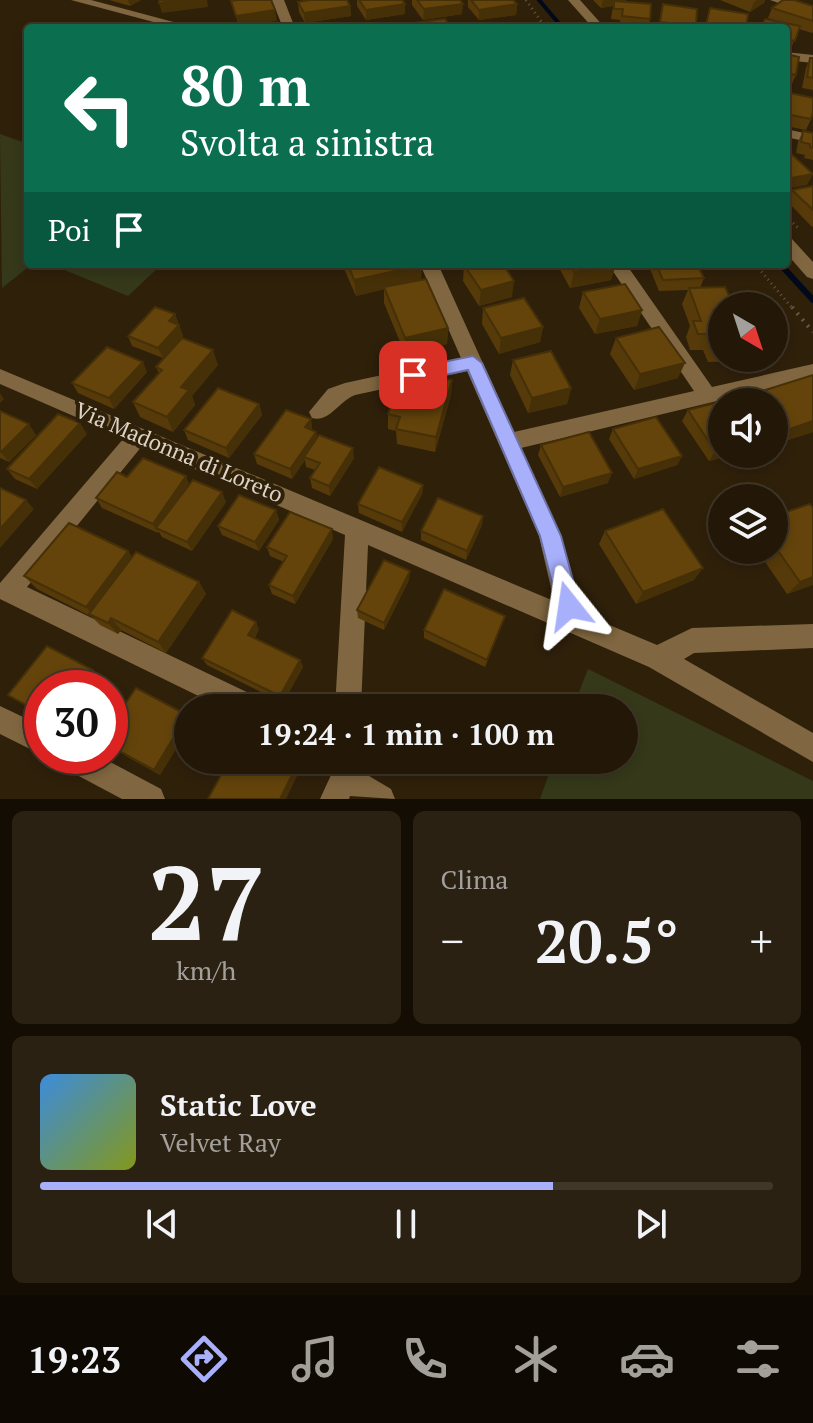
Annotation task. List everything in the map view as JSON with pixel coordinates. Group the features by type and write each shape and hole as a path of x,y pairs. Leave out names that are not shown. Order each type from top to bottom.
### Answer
{"street":[{"path":"77,0 174,24"},
{"path":"278,0 287,24"},
{"path":"563,0 577,24"},
{"path":"574,0 595,24"},
{"path":"776,0 813,12"},
{"path":"790,134 813,139"},
{"path":"790,231 813,255"},
{"path":"790,247 813,273"},
{"path":"431,268 550,536 571,623"},
{"path":"509,442 708,396 620,268"},
{"path":"319,412 335,395 352,388 473,363"},
{"path":"742,388 813,371"},
{"name":"Via Madonna di Loreto","path":"0,376 658,658 813,748"},
{"path":"140,434 9,591 223,694"},
{"path":"349,694 357,528"},
{"path":"658,658 692,641 813,636"},
{"path":"0,719 24,732"},
{"path":"104,774 151,799"},
{"path":"342,779 381,799"}],"path":[{"path":"526,0 543,24"},
{"path":"758,268 813,332"}],"green space":[{"path":"0,134 24,143 24,268 27,268 2,288"},
{"path":"60,268 158,268 128,296"},
{"path":"588,669 813,781 813,799 540,799 549,774 638,774 638,694 578,694"}],"building":[{"path":"271,0 275,10 236,16 231,1"},
{"path":"347,0 350,6 304,13 298,2"},
{"path":"359,0 402,0 405,4 366,10"},
{"path":"417,0 460,0 463,4 424,9"},
{"path":"471,0 513,0 517,4 479,10"},
{"path":"783,0 813,6 813,21 772,8"},
{"path":"614,1 651,4 650,19 622,16 623,9 614,9"},
{"path":"663,4 697,9 696,24 660,22"},
{"path":"710,8 748,14 747,24 706,24"},
{"path":"445,19 448,24 413,24"},
{"path":"765,19 790,24 763,24"},
{"path":"790,24 800,26 795,41 790,40"},
{"path":"790,55 799,57 796,75 790,74"},
{"path":"810,58 813,58 813,78 807,77"},
{"path":"790,93 813,98 811,119 790,115"},
{"path":"803,131 813,133 813,148 801,142"},
{"path":"790,153 813,174 790,178"},
{"path":"813,186 813,210 792,190"},
{"path":"350,268 408,268 354,280"},
{"path":"466,268 506,268 514,281 481,290"},
{"path":"572,268 595,268 574,272"},
{"path":"658,268 699,268 704,278 663,280"},
{"path":"426,279 448,328 405,338 384,287"},
{"path":"625,284 642,310 600,319 583,292"},
{"path":"725,287 727,292 708,292 708,334 698,334 693,321 701,321 689,288"},
{"path":"524,298 543,327 501,338 483,308"},
{"path":"155,307 175,314 169,321 179,325 158,348 128,336"},
{"path":"659,327 685,363 640,374 616,338"},
{"path":"182,338 213,350 181,387 189,390 167,417 133,402 162,370 156,367"},
{"path":"107,347 143,362 109,398 72,383"},
{"path":"551,351 571,388 532,398 513,360"},
{"path":"410,372 452,380 436,437 396,429 400,417 388,414 398,382 407,383"},
{"path":"813,375 813,421 788,430 788,388 772,388"},
{"path":"218,388 259,404 226,448 184,430"},
{"path":"708,405 708,440 688,410"},
{"path":"286,410 311,419 305,427 316,432 290,469 254,454"},
{"path":"0,411 29,424 1,452 0,451"},
{"path":"58,414 80,423 29,479 7,469"},
{"path":"656,417 682,456 638,469 613,429"},
{"path":"589,432 612,473 563,487 541,445"},
{"path":"319,435 353,448 329,486 310,478 320,463 304,457"},
{"path":"143,458 186,476 153,524 96,498 117,472 127,477"},
{"path":"379,467 423,485 402,522 358,504"},
{"path":"193,480 222,492 187,542 156,528"},
{"path":"0,488 26,500 0,529"},
{"path":"239,495 276,510 255,542 218,526"},
{"path":"438,498 483,516 467,551 421,531"},
{"path":"810,504 813,508 813,577 800,582 787,564 788,511"},
{"path":"663,509 703,568 643,592 605,531"},
{"path":"290,512 332,529 293,596 269,585 287,556 267,547"},
{"path":"69,523 128,551 86,607 24,576"},
{"path":"136,552 199,582 158,642 111,618 108,623 89,614"},
{"path":"384,560 410,571 384,623 357,610"},
{"path":"444,589 505,616 487,660 424,630"},
{"path":"232,610 256,622 248,635 300,660 281,694 276,694 202,658"},
{"path":"47,646 93,670 28,670"},
{"path":"24,675 24,704 8,695"},
{"path":"136,688 174,708 174,737 154,770 128,756 128,700"},
{"path":"221,774 292,774 280,799 208,799"}],"waterway":[{"path":"539,0 559,24"},
{"path":"784,268 813,300"}],"route":[{"path":"413,375 473,363 550,536 569,606"}]}
